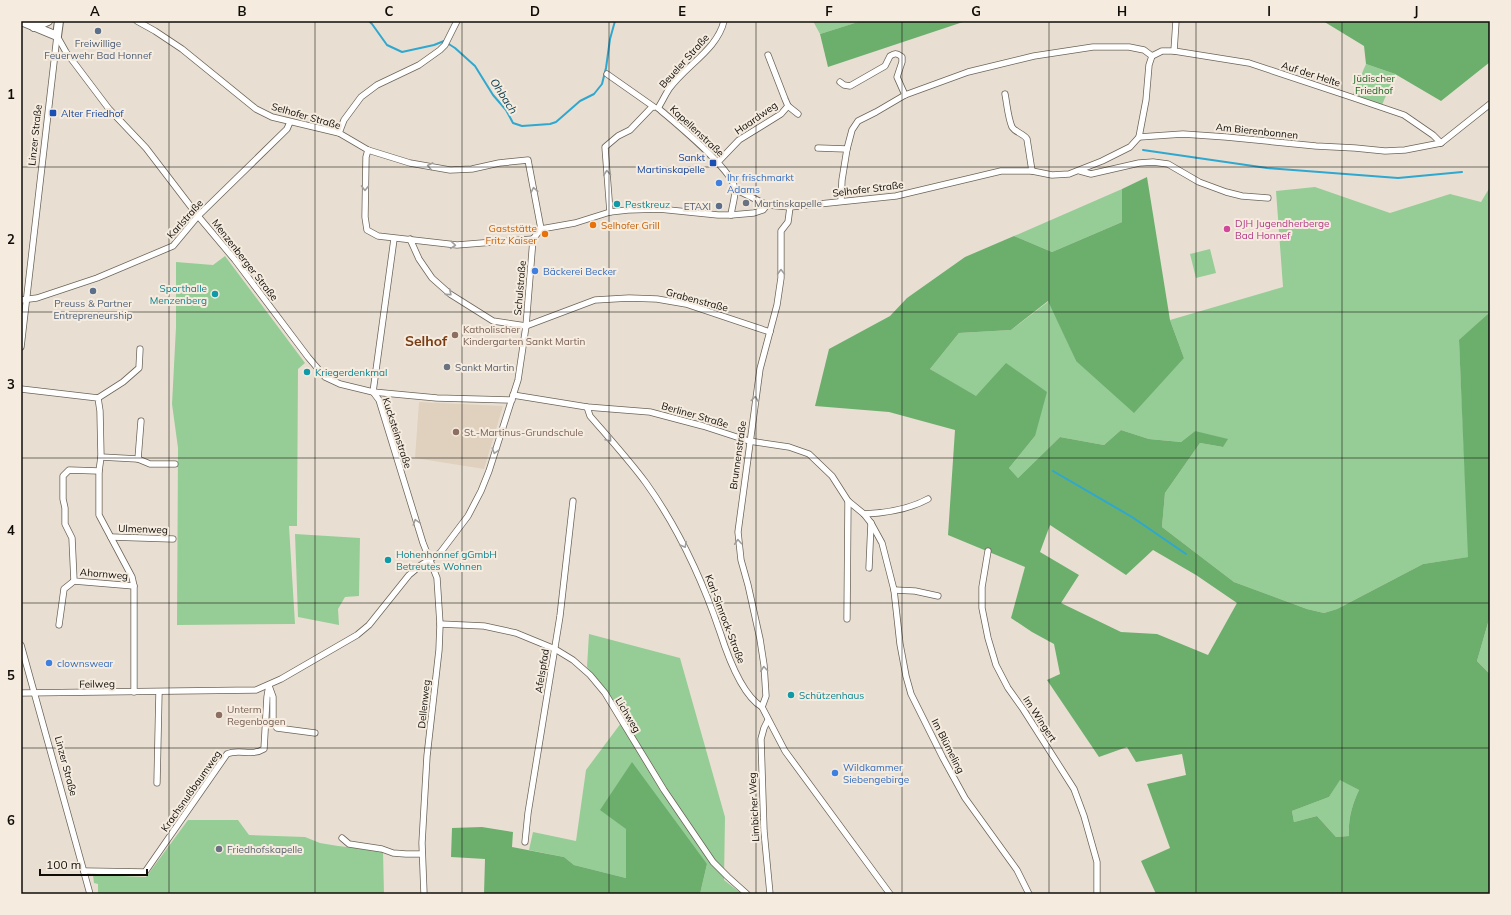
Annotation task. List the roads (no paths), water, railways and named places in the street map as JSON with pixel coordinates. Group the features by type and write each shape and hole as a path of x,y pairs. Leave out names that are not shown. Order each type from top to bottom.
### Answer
{"main road":[{"path":"21,21 56,36"},
{"path":"34,27 48,21"},
{"name":"Linzer Straße","path":"56,36 59,21"}],"street":[{"name":"Selhofer Straße","path":"137,21 155,31 182,50 256,109 272,117 339,133 368,150"},
{"path":"339,133 344,120 361,97 377,85 419,65 446,42 457,21"},
{"name":"Beueler Straße","path":"610,212 605,147 618,136 630,130 655,107 670,88 714,42 721,31 724,21"},
{"path":"1174,51 1176,21"},
{"name":"Menzenberger Straße","path":"56,36 66,52 109,109 146,148 198,216 235,260 325,378 340,384 373,392 437,398 512,398 586,407"},
{"name":"Linzer Straße","path":"21,348 24,300 56,36"},
{"path":"841,201 842,180 852,130 858,121 905,95 968,72 1034,56 1093,47 1144,50 1152,56 1149,65 1146,100 1139,137 1130,147 1080,171"},
{"name":"Auf der Helte","path":"1152,56 1162,51 1174,51 1250,63 1404,115 1433,135 1441,143"},
{"path":"840,82 844,85 850,86 885,66 890,56 899,54 902,57 902,62 897,78 905,95"},
{"name":"Haardweg","path":"768,55 788,106 798,114"},
{"path":"607,74 655,107"},
{"path":"1005,94 1013,127 1017,131 1024,134 1027,139 1032,171"},
{"path":"1441,143 1490,104"},
{"name":"Haardweg","path":"718,162 739,140 781,114 788,106"},
{"name":"Kapellenstraße","path":"655,107 718,162 736,189"},
{"name":"Karlstraße","path":"24,300 37,298 97,278 173,246 198,216 287,129 290,122"},
{"name":"Am Bierenbonnen","path":"1139,137 1183,134 1385,151 1405,150 1441,143"},
{"path":"818,148 847,149"},
{"path":"368,150 410,163 450,170 472,170 499,163 528,160 541,229 532,239 457,246 378,236 367,230 365,217 366,157 368,150"},
{"name":"Selhofer Straße","path":"541,229 575,223 610,212 628,210 660,209 731,215 759,212 767,205 790,207 896,196 1001,171 1032,171 1052,175 1069,174 1080,171 1091,174 1139,163 1153,162 1173,167 1199,182 1226,192 1242,196 1268,198"},
{"path":"731,215 736,189 767,205"},
{"name":"Brunnenstraße","path":"762,707 766,689 763,659 752,602 741,560 738,532 749,441 760,369 777,304 782,278 780,232 788,222 790,207"},
{"name":"Kucksteinstraße","path":"394,239 373,392 380,406 429,559"},
{"path":"410,239 419,259 432,278 450,294 493,321 526,326"},
{"name":"Schulstraße","path":"429,559 440,553 468,516 481,491 489,471 518,380 526,326 532,239"},
{"name":"Grabenstraße","path":"526,326 595,300 629,298 656,299 686,304 770,332"},
{"path":"21,389 98,398 123,382 139,368 140,349"},
{"path":"98,398 100,411 99,515 132,577 134,586 134,692"},
{"name":"Berliner Straße","path":"586,407 650,412 703,426 749,441 789,447 810,454 832,476 848,502 864,514"},
{"name":"Karl-Simrock-Straße","path":"586,407 590,416 646,482 668,516 701,579 724,645 748,694 756,704 762,707 785,751 890,894"},
{"path":"138,459 141,421"},
{"path":"100,457 138,459 150,464 175,464"},
{"name":"Ahornweg","path":"74,581 72,538 65,524 62,476 69,470 99,471"},
{"path":"864,514 902,510 917,505 928,499"},
{"name":"Afelspfad","path":"526,842 528,813 560,616 573,502"},
{"path":"847,619 848,502"},
{"name":"Im Blümeling","path":"864,514 871,523 882,543 894,590 900,644 906,676 912,694 962,791 974,811 1017,870 1029,894"},
{"path":"869,568 871,523"},
{"name":"Ulmenweg","path":"111,537 173,539"},
{"name":"Im Wingert","path":"988,551 982,587 982,608 988,638 996,665 1008,688 1023,708 1074,788 1092,839 1097,862 1098,893"},
{"path":"314,733 277,728 273,723 273,697 268,686 356,635 369,625 409,575 429,559"},
{"name":"Dellenweg","path":"424,894 422,843 427,756 439,650 440,624 438,578 429,559"},
{"name":"Ahornweg","path":"59,625 64,589 74,581 134,586"},
{"path":"894,590 915,591 938,596"},
{"name":"Lichweg","path":"440,624 484,626 516,633 555,649 573,660 590,675 605,693 664,790 713,862 728,878 747,894"},
{"name":"Linzer Straße","path":"21,645 90,894"},
{"name":"Feilweg","path":"21,693 248,690 268,686"},
{"name":"Krachsnußbaumweg","path":"84,871 145,872 227,754 231,752 257,753 264,749 268,686"},
{"path":"157,783 159,692"},
{"name":"Limbicher Weg","path":"768,720 761,739 764,831 770,894"},
{"path":"342,838 350,844 382,848 393,853 422,854"}],"waterway":[{"name":"Ohbach","path":"369,21 387,45 402,52 434,45 444,41 455,48 475,66 493,95 506,110 513,123 522,126 550,124 556,122 580,101 594,94 602,84 610,39 615,21"},
{"path":"1143,150 1267,168 1398,178 1462,172"},
{"path":"1053,471 1132,517 1186,554"}],"place":[{"name":"Freiwillige Feuerwehr Bad Honnef","path":"98,31"},
{"name":"Alter Friedhof","path":"53,113"},
{"name":"Sankt Martinskapelle","path":"713,163"},
{"name":"Ihr frischmarkt Adams","path":"719,183"},
{"name":"Martinskapelle","path":"746,203"},
{"name":"Pestkreuz","path":"617,204"},
{"name":"ETAXI","path":"719,206"},
{"name":"Selhofer Grill","path":"593,225"},
{"name":"DJH Jugendherberge Bad Honnef","path":"1227,229"},
{"name":"Gaststätte Fritz Kaiser","path":"545,234"},
{"name":"Bäckerei Becker","path":"535,271"},
{"name":"Preuss & Partner Entrepreneurship","path":"93,291"},
{"name":"Sporthalle Menzenberg","path":"215,294"},
{"name":"Katholischer Kindergarten Sankt Martin","path":"455,335"},
{"name":"Sankt Martin","path":"447,367"},
{"name":"Kriegerdenkmal","path":"307,372"},
{"name":"St.-Martinus-Grundschule","path":"456,432"},
{"name":"Hohenhonnef gGmbH Betreutes Wohnen","path":"388,560"},
{"name":"clownswear","path":"49,663"},
{"name":"Schützenhaus","path":"791,695"},
{"name":"Unterm Regenbogen","path":"219,715"},
{"name":"Wildkammer Siebengebirge","path":"835,773"},
{"name":"Friedhofskapelle","path":"219,849"}],"district":[{"name":"Selhof","path":"426,341"}],"park label":[{"name":"Jüdischer Friedhof","path":"1374,84"}]}
